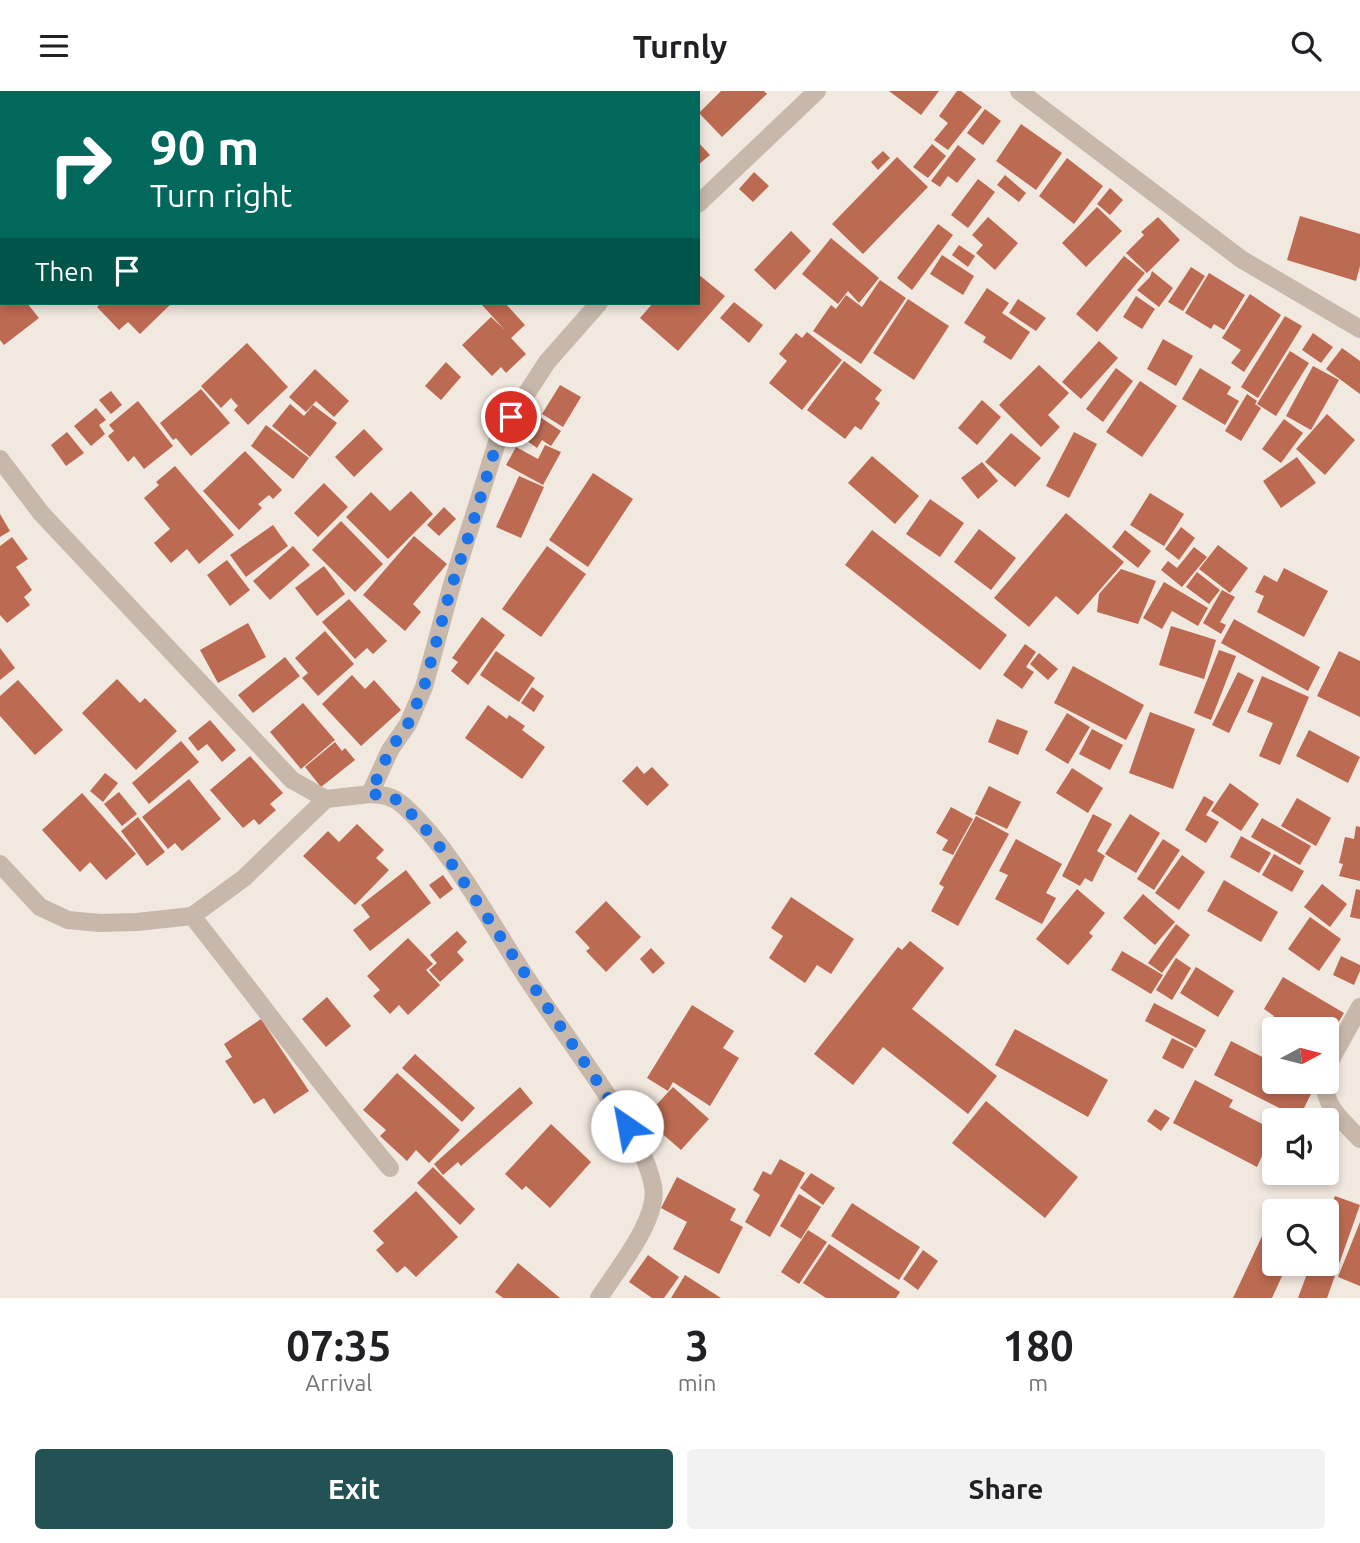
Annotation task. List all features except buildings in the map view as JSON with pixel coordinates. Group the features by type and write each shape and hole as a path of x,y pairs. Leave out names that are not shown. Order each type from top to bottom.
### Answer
{"street":[{"path":"700,202 817,91"},
{"path":"1019,91 1241,259 1360,329"},
{"path":"370,794 390,750 408,724 424,687 451,588 499,436 547,362 597,305"},
{"path":"0,459 41,513 292,780 326,799 370,794 392,796 419,821 443,851 627,1126 640,1150 654,1188 651,1210 639,1239 599,1298"},
{"path":"0,864 40,907 68,921 137,922 192,916 244,878 326,799"},
{"path":"192,916 325,1090 390,1168"},
{"path":"1339,1045 1360,1007"},
{"path":"1326,1094 1331,1109 1360,1139"}],"route":[{"path":"511,417 499,436 451,588 424,687 408,724 390,750 370,794 392,796 419,821 443,851 627,1126"}]}
